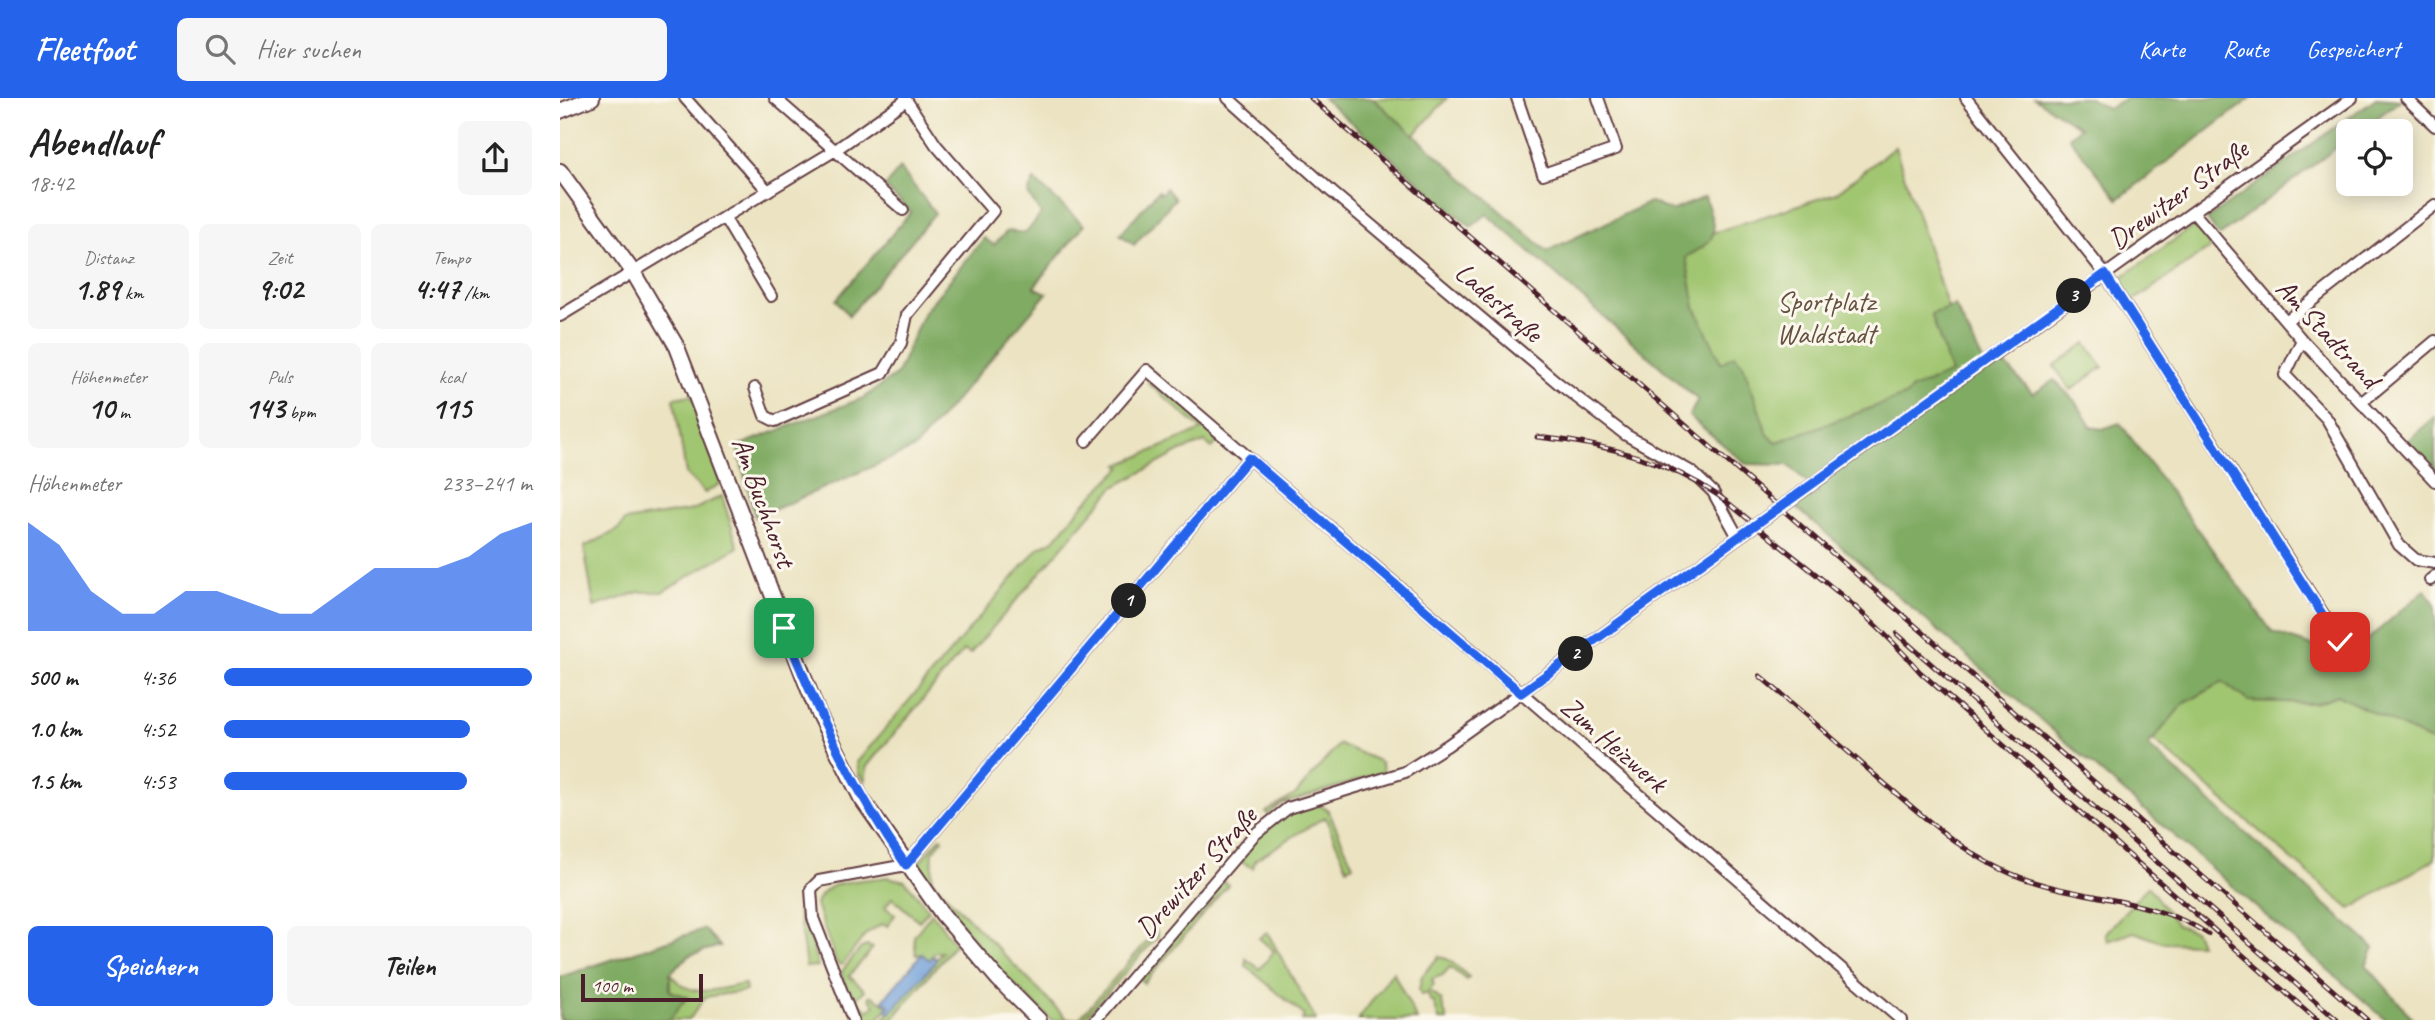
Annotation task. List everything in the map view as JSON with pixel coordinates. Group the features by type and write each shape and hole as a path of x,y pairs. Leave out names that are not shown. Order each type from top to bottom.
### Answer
{"main road":[{"path":"560,110 592,98"},
{"name":"Am Buchhorst","path":"560,171 633,272 677,347 817,711 861,798 906,865 998,979 1039,1020"}],"street":[{"path":"685,98 768,191"},
{"path":"775,98 903,210"},
{"name":"Ladestraße","path":"1228,98 1332,192 1558,383 1626,435 1692,472 1713,492 1738,537"},
{"path":"1517,98 1543,174 1616,149 1598,98"},
{"path":"1966,98 2105,274 2331,626"},
{"name":"Drewitzer Straße","path":"1096,1020 1254,835 1288,808 1405,772 1521,693 2352,98"},
{"path":"2406,98 2435,126"},
{"path":"560,316 834,151 905,99 936,145 992,211 907,315 901,343 883,373 775,421 765,416 755,388"},
{"path":"2286,321 2435,205"},
{"name":"Am Stadtrand","path":"2193,212 2302,340 2435,481"},
{"path":"724,218 771,296"},
{"path":"2302,340 2285,376 2326,419 2399,545 2416,560 2435,563"},
{"path":"2362,402 2435,341"},
{"name":"Zum Heizwerk","path":"1086,441 1147,370 1901,1020"},
{"path":"853,1020 813,918 811,889 818,881 906,865 1249,458"}],"green space":[{"path":"1323,98 1372,98 1547,251 1650,202 1671,211 1705,197 1713,233 1706,244 1686,257 1695,307 1721,363 1735,355 1743,365 1768,435 1777,442 1907,395 1912,389 1951,373 1931,314 1955,306 1988,371 2005,364 2033,394 2054,380 2077,403 2091,427 2102,429 2120,423 2273,633 2334,653 2359,647 2425,590 2435,604 2435,743 2337,695 2314,703 2248,701 2223,682 2183,704 2148,746 2374,948 2366,965 2414,1020 2386,1020 1797,508 1794,505 1819,493 1788,465 1746,464 1689,416 1698,400 1487,214 1471,227"},
{"path":"1372,98 1447,98 1414,135"},
{"path":"2034,98 2089,98 2108,109 2126,98 2251,98 2118,199 2069,137 2080,127"},
{"path":"2376,98 2401,100 2375,119 2347,119"},
{"path":"2336,127 2336,148 2219,236 2207,219"},
{"name":"Sportplatz Waldstadt","path":"1895,147 1966,363 1845,443 1770,443 1644,255 1836,193"},
{"path":"900,168 935,213 849,316 836,300 911,212 885,187"},
{"path":"1034,180 1084,225 1034,287 1047,293 915,448 755,518 737,446 863,398 897,374 924,312 984,238 994,245 1007,231 1026,233 1041,214 1028,194"},
{"path":"1166,188 1175,199 1134,245 1120,234 1158,191 1161,194"},
{"path":"2195,225 2211,247 2132,302 2118,280"},
{"path":"2086,343 2103,367 2071,390 2054,366"},
{"path":"1152,378 1214,430 1218,442 1212,448 1205,442 1181,451 1114,487 970,654 964,650 867,766 865,781 859,775 857,762 1038,548 1054,540 1083,505 1122,467 1119,465 1202,430 1148,383"},
{"path":"692,395 721,483 705,493 686,474 674,398"},
{"path":"2435,417 2435,471 2406,442"},
{"path":"722,496 738,547 662,592 639,592 594,607 584,547 618,530 625,521 693,510"},
{"path":"2223,682 2249,701 2314,703 2337,695 2430,738 2435,743 2435,859 2350,909 2152,739 2183,704"},
{"path":"1339,744 1381,762 1384,772 1282,804 1268,815 1266,812 1296,794"},
{"path":"1317,804 1328,810 1353,865 1347,868 1325,817 1255,860 1253,868 1236,859 1282,818"},
{"path":"941,837 943,839 933,852 932,881 1066,1018 1079,1019 1156,931 1158,936 1083,1020 1051,1020 990,961 917,865"},
{"path":"887,877 905,881 929,910 919,921 892,898 885,907 895,915 887,926 882,924 866,934 842,965 837,964 816,905 820,896 826,890 845,882"},
{"path":"1223,881 1228,885 1144,983 1140,979"},
{"path":"2148,886 2177,925 2195,931 2200,944 2164,943 2134,932 2108,941 2105,934"},
{"path":"803,910 818,966 806,967 798,911"},
{"path":"932,913 955,944 892,1020 883,1020 942,952 935,952 929,960 922,954 916,955 914,936"},
{"path":"704,929 720,946 690,955 670,973 670,991 687,997 669,1020 560,1020 560,977"},
{"path":"1267,932 1316,1020 1302,1020 1304,1015 1246,966 1246,959 1260,969 1274,951 1259,938"},
{"path":"861,948 873,948 849,976 865,990 856,999 868,1011 875,1005 869,998 871,995 889,1006 877,1020 860,1020 842,977 842,971"},
{"path":"1439,956 1449,960 1469,977 1466,980 1450,967 1443,975 1432,979 1434,985 1429,991 1441,1000 1447,1020 1439,1020 1434,1002 1431,1002 1427,993 1421,995 1419,990 1422,976"},
{"path":"1393,972 1417,1020 1358,1020"},
{"path":"670,973 678,982 695,990 713,990 745,984 746,991 705,997 689,1020 669,1020 687,997 670,991"}],"water":[{"path":"922,954 929,960 933,956 936,959 934,964 890,1013 886,1010 889,1006 883,1000"}],"railway":[{"path":"1311,98 2367,1020"},
{"path":"1537,437 1632,455 1677,472 1726,501 1852,604 1920,672 2317,1020"},
{"path":"1897,634 2337,1020"},
{"path":"1760,676 1926,819 1985,861 2052,887 2158,911 2208,934"}],"route":[{"path":"784,628 817,711 847,772 861,798 906,865 1249,458 1521,693 2105,274 2340,642"}]}
